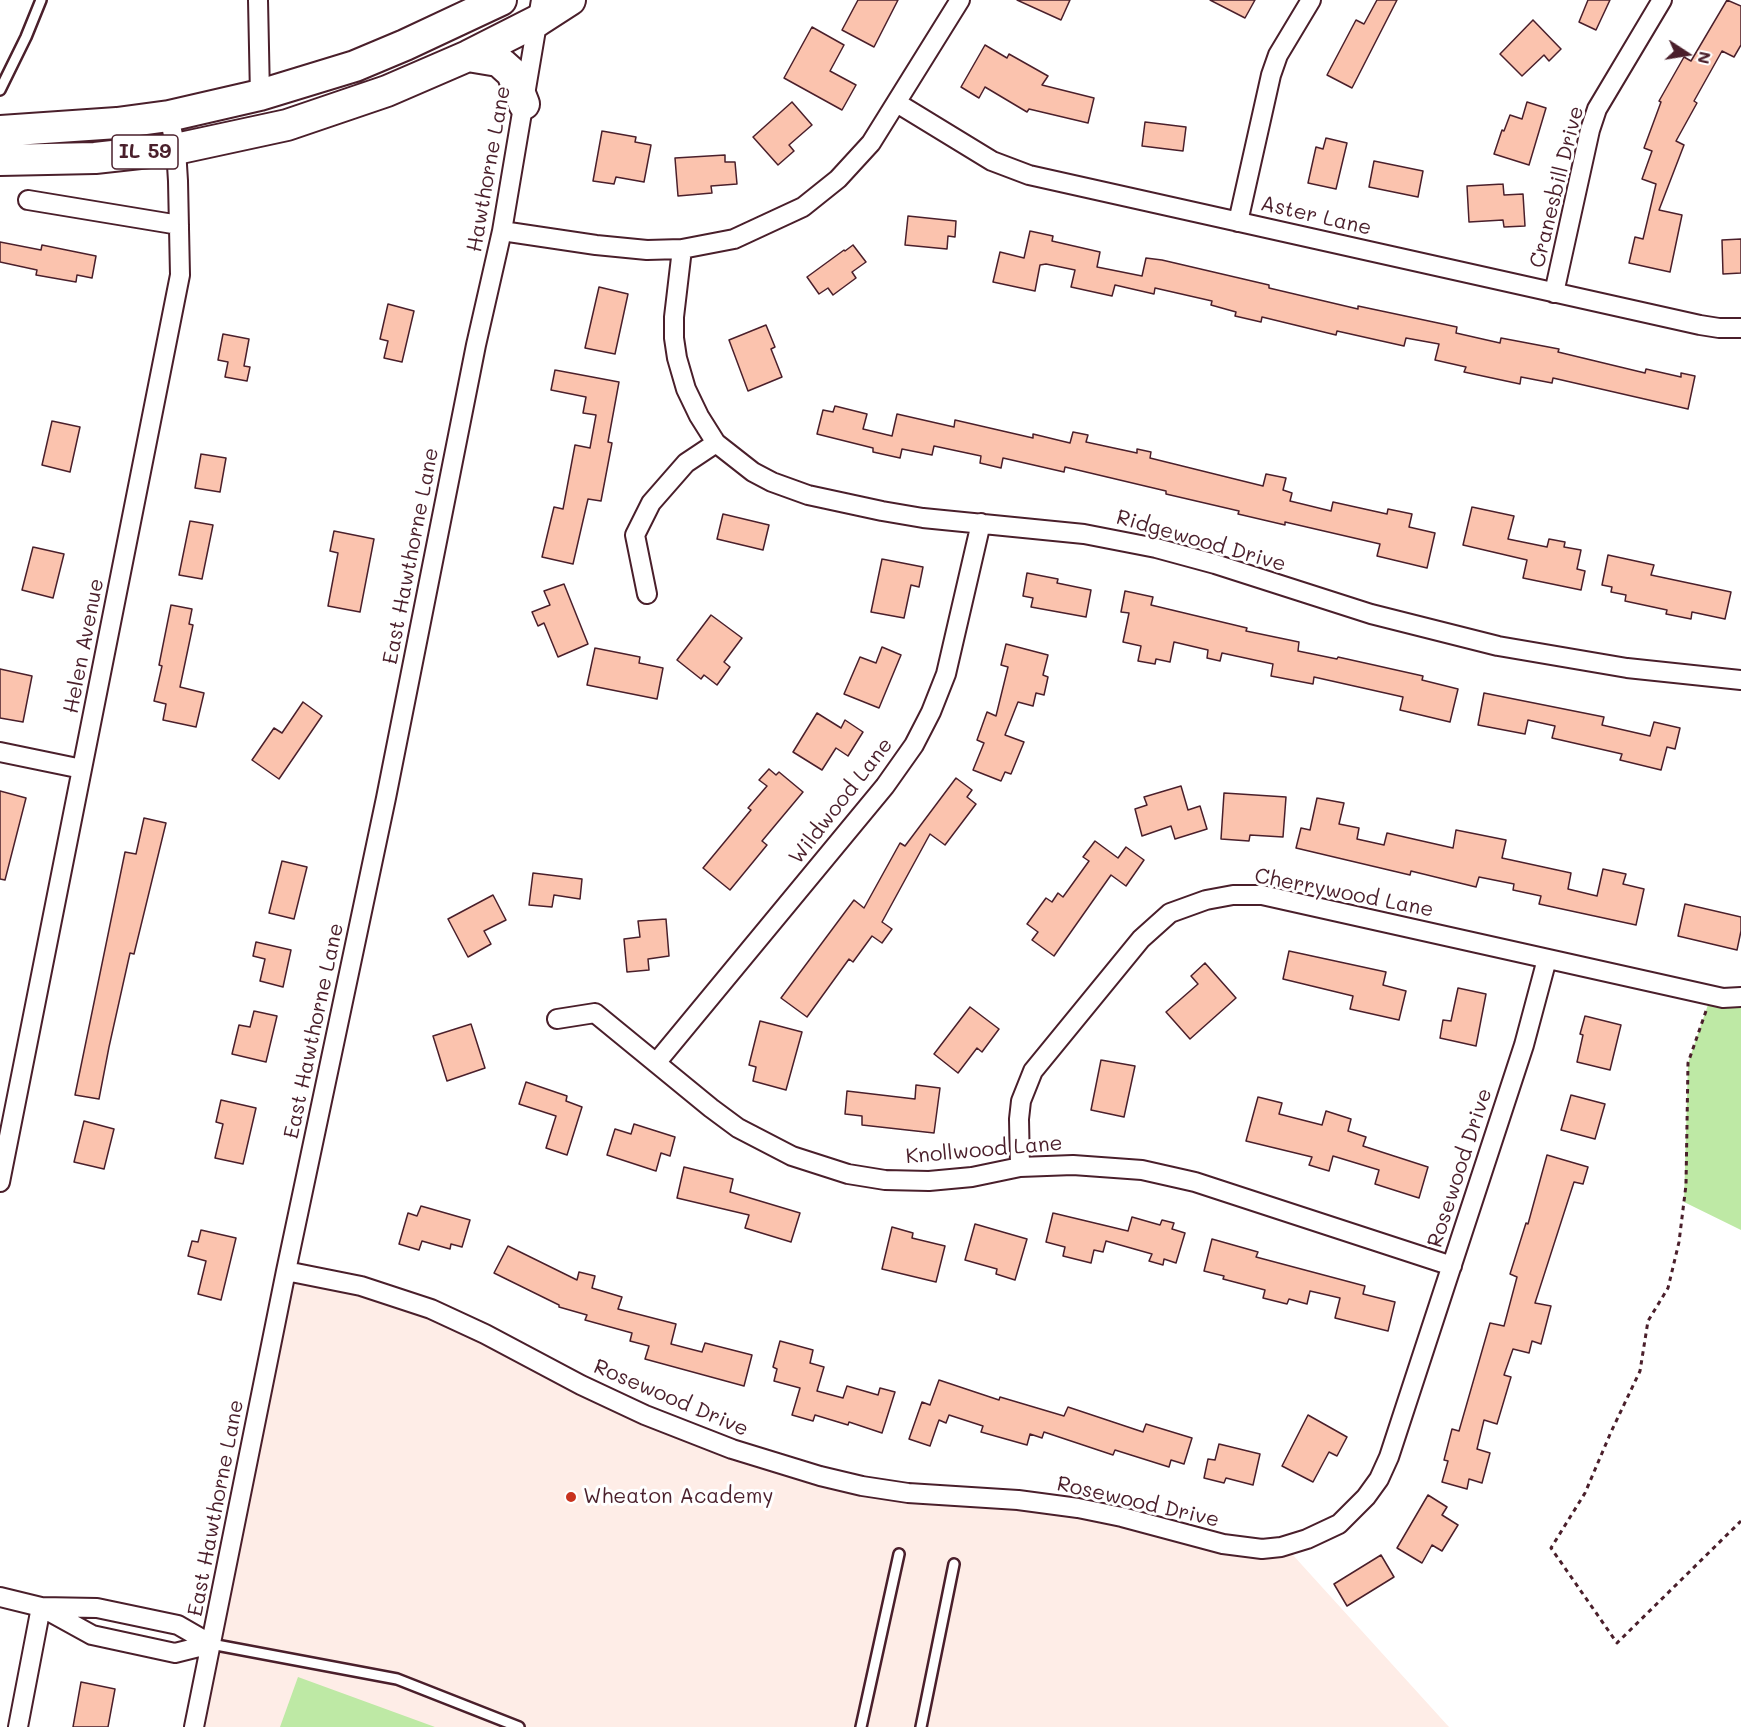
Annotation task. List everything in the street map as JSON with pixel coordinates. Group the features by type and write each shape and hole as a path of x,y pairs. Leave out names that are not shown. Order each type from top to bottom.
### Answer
{"main road":[{"name":"IL 59","path":"0,131 80,127 169,116 260,95 355,66 501,0"},
{"name":"IL 59","path":"0,160 95,158 176,149 225,140 298,121 376,95 468,56 540,10 570,0"},
{"path":"468,56 498,61 512,73 524,104"}],"street":[{"path":"258,0 260,95"},
{"path":"502,231 596,245 647,250 682,249 734,239 803,207 856,161 897,103 960,0"},
{"path":"1238,222 1271,75 1278,55 1311,0"},
{"name":"Cranesbill Drive","path":"1554,293 1590,130 1597,110 1662,0"},
{"name":"Hawthorne Lane","path":"476,345 502,231 540,10"},
{"name":"Aster Lane","path":"897,103 992,161 1016,172 1700,325 1741,328"},
{"name":"Helen Avenue","path":"0,1182 180,275 176,149 169,116"},
{"path":"28,200 179,225"},
{"name":"Ridgewood Drive","path":"682,249 674,317 677,358 686,389 716,443 753,472 793,491 923,518 1084,534 1156,548 1215,564 1371,614 1498,645 1627,668 1741,680"},
{"name":"East Hawthorne Lane","path":"194,1727 286,1271 386,798 476,345"},
{"path":"648,594 635,535 651,503 686,463 716,443"},
{"name":"Wildwood Lane","path":"656,1063 885,786 914,745 931,712 946,674 981,524"},
{"path":"0,752 82,770"},
{"name":"Cherrywood Lane","path":"1020,1167 1021,1101 1033,1071 1128,953 1170,913 1206,900 1233,895 1262,896 1711,996 1741,997"},
{"name":"Rosewood Drive","path":"286,1271 361,1286 431,1309 645,1415 732,1449 809,1473 862,1486 908,1493 1018,1500 1078,1508 1122,1517 1223,1544 1262,1548 1281,1546 1307,1539 1339,1524 1366,1497 1379,1479 1389,1457 1524,1045 1547,959"},
{"name":"Knollwood Lane","path":"557,1018 595,1013 711,1108 755,1138 792,1156 830,1169 885,1180 929,1181 972,1177 1020,1167 1073,1165 1105,1166 1173,1176 1452,1266"},
{"path":"0,1597 41,1607 97,1608 178,1625 211,1644"},
{"path":"41,1607 92,1635 175,1653 211,1644"},
{"path":"18,1727 41,1607"}],"lane":[{"path":"0,90 41,0"},
{"path":"861,1727 899,1554"},
{"path":"921,1727 954,1564"},
{"path":"211,1644 397,1679 519,1727"}],"path":[{"path":"1711,996 1688,1063 1686,1185 1679,1242 1668,1288 1648,1321 1640,1371 1585,1493 1551,1548 1617,1643 1741,1521"}],"shaded area":[{"name":"Wheaton Academy","path":"291,1279 369,1293 454,1326 836,1488 951,1506 1035,1508 1124,1526 1206,1547 1292,1554 1449,1727 205,1727"}],"green space":[{"path":"1711,996 1741,1005 1741,1230 1684,1202 1688,1063"},
{"path":"298,1677 435,1727 280,1727"}],"building":[{"path":"858,0 898,0 874,47 842,30"},
{"path":"1017,0 1070,0 1061,20"},
{"path":"1210,0 1255,0 1245,18"},
{"path":"1377,0 1397,0 1352,88 1327,75 1356,20 1364,24"},
{"path":"1588,0 1610,0 1596,30 1579,22"},
{"path":"1727,0 1741,6 1741,45 1734,57 1722,51 1694,101 1697,103 1676,141 1684,145 1659,210 1682,215 1670,272 1629,263 1635,237 1643,239 1656,184 1642,179 1652,151 1644,148 1661,102 1659,101 1684,57 1691,61"},
{"path":"1533,20 1561,49 1549,61 1544,55 1522,76 1500,54"},
{"path":"812,27 844,45 830,71 856,85 842,110 784,78"},
{"path":"985,45 1007,58 1009,54 1048,76 1042,85 1094,98 1088,123 1029,109 1027,112 985,87 979,98 961,87"},
{"path":"792,102 812,125 789,145 794,151 778,165 753,137"},
{"path":"1527,102 1546,108 1529,165 1494,154 1510,115 1522,119"},
{"path":"1145,122 1186,127 1183,151 1142,146"},
{"path":"602,131 636,137 635,142 651,145 644,182 616,177 614,184 593,181"},
{"path":"1326,138 1347,143 1336,189 1308,183 1316,147 1323,149"},
{"path":"725,155 725,162 735,162 737,184 711,186 712,193 678,196 675,158"},
{"path":"1374,161 1423,171 1418,197 1369,187"},
{"path":"1503,184 1504,195 1523,194 1525,226 1504,227 1503,220 1469,222 1467,186"},
{"path":"908,216 956,221 955,237 948,236 947,249 905,245"},
{"path":"1030,231 1053,236 1052,241 1100,252 1097,267 1142,276 1146,258 1162,260 1358,309 1358,306 1457,327 1456,333 1500,343 1501,338 1559,349 1558,352 1645,373 1646,369 1681,377 1681,373 1695,376 1688,409 1553,378 1552,383 1521,377 1520,384 1464,372 1466,367 1435,360 1439,344 1406,338 1404,346 1337,331 1336,335 1262,317 1261,322 1235,316 1236,312 1211,305 1212,301 1155,288 1154,294 1115,285 1112,296 1071,287 1075,270 1046,264 1040,265 1035,291 993,282 1000,252 1024,258"},
{"path":"1741,239 1741,273 1723,274 1722,240"},
{"path":"0,242 41,250 42,245 96,256 92,278 77,275 76,282 36,275 37,270 0,262"},
{"path":"853,245 866,262 852,272 856,278 833,295 828,288 819,294 807,277"},
{"path":"599,287 628,294 615,354 585,348"},
{"path":"388,304 414,311 402,362 384,358 388,341 380,339"},
{"path":"766,325 775,347 771,349 782,377 748,391 729,340"},
{"path":"223,334 249,339 244,366 250,367 247,381 225,377 228,362 218,360"},
{"path":"555,370 619,382 608,442 612,443 601,501 588,499 573,564 542,557 554,507 563,509 575,445 590,448 596,415 583,413 586,397 551,390"},
{"path":"835,406 867,414 863,429 892,436 897,414 954,427 955,420 1033,438 1033,434 1070,443 1073,432 1088,435 1086,442 1137,453 1137,449 1151,452 1150,458 1263,486 1266,474 1286,478 1283,490 1292,493 1290,501 1331,511 1333,502 1387,514 1388,509 1412,514 1409,527 1435,533 1427,568 1377,556 1380,544 1285,522 1285,525 1238,514 1239,511 1166,494 1166,491 1065,467 1064,472 1003,458 1001,468 980,463 981,456 934,446 932,455 902,449 900,458 873,452 873,448 817,434 823,410 833,412"},
{"path":"52,421 80,427 70,472 42,465"},
{"path":"201,454 226,458 220,492 195,488"},
{"path":"1472,507 1514,516 1508,539 1547,547 1549,539 1565,542 1564,547 1581,550 1577,569 1585,571 1581,590 1523,578 1527,560 1463,545"},
{"path":"723,514 769,525 763,550 717,539"},
{"path":"190,521 213,525 202,579 179,575"},
{"path":"334,531 374,539 360,612 328,606 338,553 330,551"},
{"path":"33,547 64,554 53,598 22,590"},
{"path":"1608,555 1654,565 1651,575 1731,592 1725,619 1692,612 1691,619 1666,614 1667,610 1625,601 1626,595 1611,592 1612,587 1602,585"},
{"path":"882,559 923,567 919,587 911,585 904,618 871,612"},
{"path":"1027,573 1058,579 1057,583 1091,590 1086,617 1031,607 1033,598 1023,596"},
{"path":"564,584 588,644 558,657 544,623 538,626 532,612 550,605 544,591"},
{"path":"1125,591 1153,597 1151,605 1247,628 1246,631 1299,642 1298,651 1337,659 1338,657 1423,676 1422,680 1458,689 1450,722 1400,710 1403,697 1314,677 1313,684 1271,676 1273,664 1222,653 1220,661 1207,658 1208,650 1174,642 1170,662 1156,659 1155,664 1138,661 1141,646 1123,642 1129,613 1121,612"},
{"path":"171,605 192,609 189,624 193,625 180,687 204,693 196,727 163,720 166,704 154,701"},
{"path":"711,615 742,638 724,662 730,667 717,685 704,675 701,679 677,660"},
{"path":"1006,644 1048,655 1043,675 1048,677 1044,695 1036,693 1033,706 1018,702 1005,735 1024,742 1011,774 1005,772 1001,781 973,770 984,743 977,740 987,712 996,716 1008,667 1001,665"},
{"path":"882,647 901,655 879,708 844,694 860,657 876,663"},
{"path":"595,648 640,657 639,663 663,668 657,699 587,685"},
{"path":"0,669 32,676 23,722 0,718"},
{"path":"1484,693 1604,717 1602,725 1650,736 1654,722 1680,728 1675,749 1667,747 1661,770 1620,760 1622,754 1552,738 1555,726 1528,720 1525,734 1478,725"},
{"path":"303,702 322,716 279,779 252,760 274,728 282,733"},
{"path":"817,713 841,728 845,720 863,732 848,756 836,748 822,770 793,752"},
{"path":"769,769 776,775 779,772 803,792 762,841 767,845 730,890 703,868 751,810 748,808 767,786 759,780"},
{"path":"956,778 972,790 967,797 976,804 945,845 930,834 882,922 892,929 882,943 872,936 853,962 849,959 807,1017 781,998 854,900 864,908 900,843 905,846"},
{"path":"1181,786 1188,810 1200,806 1207,829 1175,839 1171,826 1142,836 1135,809 1147,805 1144,797"},
{"path":"0,791 26,798 5,880 0,879"},
{"path":"1224,793 1286,797 1283,837 1250,835 1249,841 1221,839"},
{"path":"1317,798 1344,803 1339,824 1359,828 1357,839 1384,845 1387,833 1453,848 1456,830 1506,840 1502,858 1571,873 1568,889 1597,896 1603,869 1626,874 1623,884 1644,889 1636,925 1539,904 1541,896 1513,890 1514,884 1479,877 1476,887 1411,871 1410,875 1296,848 1301,828 1310,830"},
{"path":"144,818 166,823 134,954 130,953 99,1099 75,1095 125,852 136,854"},
{"path":"1095,841 1118,858 1126,847 1144,860 1126,886 1111,875 1054,956 1032,940 1038,932 1027,924 1046,898 1052,902 1058,893 1063,897 1089,861 1083,857"},
{"path":"282,861 307,867 294,919 269,913"},
{"path":"533,873 582,879 580,899 554,895 552,907 529,905"},
{"path":"493,895 506,920 484,931 491,944 468,957 448,919"},
{"path":"1685,904 1741,917 1737,950 1678,936"},
{"path":"666,919 669,956 648,959 649,970 627,972 624,939 640,937 638,921"},
{"path":"256,942 291,950 283,987 260,981 265,959 253,956"},
{"path":"1289,951 1386,972 1383,985 1406,991 1399,1020 1350,1009 1353,996 1283,979"},
{"path":"1205,963 1236,998 1190,1039 1166,1012 1198,984 1191,976"},
{"path":"1458,988 1486,994 1476,1046 1440,1038 1443,1020 1451,1021"},
{"path":"970,1007 999,1029 982,1052 977,1048 958,1073 934,1054"},
{"path":"254,1011 277,1016 266,1062 232,1054 239,1025 250,1027"},
{"path":"1585,1016 1621,1025 1610,1070 1577,1062 1583,1035 1580,1034"},
{"path":"760,1021 802,1032 786,1090 753,1081 756,1067 749,1065"},
{"path":"471,1024 485,1068 447,1081 433,1036"},
{"path":"1101,1060 1135,1066 1124,1117 1091,1110"},
{"path":"526,1082 567,1096 566,1101 582,1107 567,1155 546,1148 556,1116 519,1104"},
{"path":"916,1085 940,1088 934,1133 862,1125 862,1116 845,1114 847,1091 915,1099"},
{"path":"1571,1095 1605,1104 1595,1139 1561,1130"},
{"path":"1258,1097 1282,1103 1279,1114 1322,1125 1326,1111 1351,1119 1348,1131 1366,1137 1363,1146 1428,1167 1419,1198 1375,1184 1379,1170 1333,1156 1329,1171 1309,1165 1312,1157 1246,1141"},
{"path":"221,1100 256,1108 243,1164 215,1158 223,1124 216,1122"},
{"path":"84,1121 114,1129 104,1169 74,1162"},
{"path":"634,1124 675,1137 670,1156 661,1153 656,1171 607,1155 615,1129 631,1134"},
{"path":"1547,1155 1588,1167 1583,1184 1574,1182 1535,1303 1551,1306 1541,1344 1532,1341 1529,1353 1513,1349 1504,1375 1511,1377 1497,1424 1484,1420 1477,1449 1490,1453 1482,1483 1469,1479 1467,1489 1442,1482 1448,1461 1444,1460 1452,1429 1459,1431 1490,1323 1504,1326 1517,1277 1510,1274 1526,1223 1528,1224"},
{"path":"684,1167 733,1179 730,1192 800,1213 791,1242 745,1228 749,1215 677,1198"},
{"path":"421,1206 470,1220 462,1247 451,1244 450,1249 422,1241 419,1250 399,1244 408,1213 417,1216"},
{"path":"1053,1213 1128,1231 1132,1217 1160,1225 1162,1220 1174,1223 1172,1229 1185,1233 1176,1263 1164,1259 1163,1265 1149,1261 1152,1254 1106,1241 1103,1252 1094,1250 1091,1263 1063,1256 1065,1247 1046,1242"},
{"path":"975,1224 1027,1239 1015,1280 996,1274 997,1269 965,1260"},
{"path":"892,1227 913,1233 912,1238 945,1246 936,1282 882,1269"},
{"path":"201,1230 236,1238 221,1300 198,1294 206,1261 188,1256 192,1241 198,1242"},
{"path":"1212,1239 1258,1252 1256,1257 1365,1286 1363,1294 1395,1302 1388,1331 1335,1318 1340,1298 1310,1291 1307,1304 1289,1299 1287,1304 1263,1298 1265,1290 1223,1279 1224,1276 1204,1271"},
{"path":"508,1246 577,1280 579,1272 595,1276 592,1288 622,1297 618,1309 676,1324 671,1344 702,1352 705,1343 752,1355 744,1386 645,1359 649,1346 630,1341 632,1333 585,1320 587,1315 559,1307 494,1273"},
{"path":"780,1341 813,1350 810,1363 824,1367 817,1391 843,1398 847,1386 878,1395 880,1388 895,1392 882,1433 849,1422 848,1425 815,1415 813,1421 792,1415 800,1388 774,1381 777,1369 773,1367"},
{"path":"939,1380 999,1400 1000,1397 1064,1416 1068,1407 1143,1432 1146,1424 1192,1438 1184,1464 1171,1460 1169,1467 1115,1450 1113,1455 1044,1432 1042,1438 1030,1434 1027,1445 981,1432 983,1426 949,1415 946,1423 939,1420 930,1446 909,1439 922,1402 930,1405"},
{"path":"1308,1415 1347,1437 1337,1456 1329,1452 1313,1482 1282,1466"},
{"path":"1219,1444 1260,1454 1253,1485 1226,1478 1224,1483 1204,1478 1208,1459 1215,1460"},
{"path":"1428,1495 1447,1507 1442,1515 1458,1525 1442,1551 1432,1545 1422,1563 1397,1548"},
{"path":"1381,1555 1394,1577 1347,1606 1334,1584"},
{"path":"81,1682 115,1689 108,1727 73,1727"}],"place":[{"name":"Wheaton Academy","path":"571,1497"}]}
